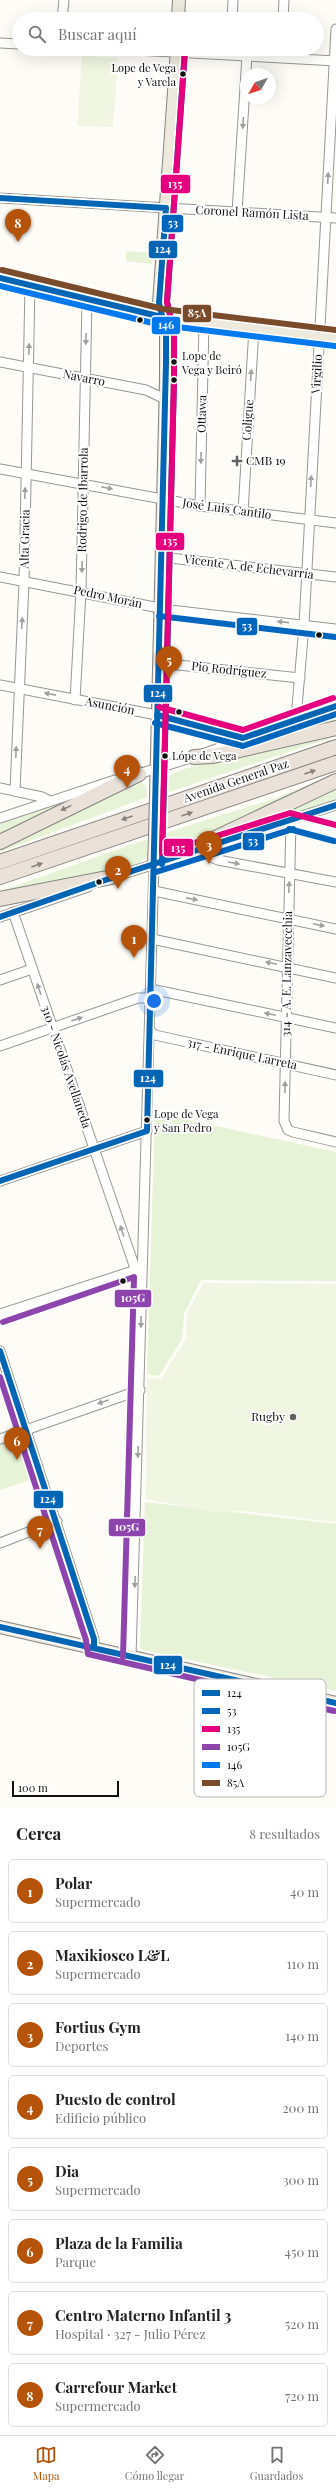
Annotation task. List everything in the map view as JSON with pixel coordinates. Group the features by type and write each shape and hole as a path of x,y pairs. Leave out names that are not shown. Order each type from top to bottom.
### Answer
{"highway":[{"path":"194,757 212,756 263,746 336,728"},
{"name":"Avenida General Paz","path":"0,862 336,747"},
{"name":"Avenida General Paz","path":"0,877 336,763"},
{"path":"0,842 139,774"},
{"path":"175,858 336,781"},
{"path":"0,899 117,876"}],"main road":[{"path":"178,12 179,0"},
{"path":"154,864 156,715 159,663 166,399 166,332 159,303 176,56"},
{"path":"0,278 162,318 336,338"},
{"path":"0,1627 231,1679"},
{"path":"326,1700 336,1702"}],"street":[{"path":"63,12 64,0"},
{"path":"232,12 233,0"},
{"path":"283,12 284,0"},
{"name":"Virgilio","path":"296,720 304,625 336,29"},
{"path":"0,43 12,44"},
{"path":"237,212 247,56"},
{"path":"301,56 335,61"},
{"name":"Coronel Ramón Lista","path":"0,198 336,218"},
{"name":"Alta Gracia","path":"15,792 24,582 25,472 30,286"},
{"name":"Rodrigo de Ibarrola","path":"75,700 82,591 87,300"},
{"name":"Ottawa","path":"200,506 204,322"},
{"name":"Coligue","path":"243,512 254,328"},
{"name":"Navarro","path":"0,362 146,390 166,399"},
{"name":"José Luis Cantilo","path":"0,468 200,506 336,524"},
{"name":"Vicente A. de Echevarría","path":"162,557 336,577"},
{"name":"Pedro Morán","path":"0,577 82,591 160,608 336,629"},
{"name":"Pio Rodríguez","path":"159,663 300,678"},
{"name":"Asunción","path":"0,685 156,715 243,738"},
{"path":"0,818 50,801 194,757 243,738 336,706"},
{"path":"0,788 42,797 50,801"},
{"path":"0,916 99,884 117,876 291,821 336,805"},
{"path":"291,821 336,833"},
{"name":"314 - A. E. Lanzavecchia","path":"291,821 286,1017 286,1126 293,1132 336,1142"},
{"path":"197,851 218,860 290,872 336,882"},
{"path":"131,1657 140,1390 138,1269 147,1131 154,864"},
{"path":"154,891 336,929"},
{"name":"310 - Nicolás Avellaneda","path":"13,912 52,1028 138,1269"},
{"path":"152,939 336,978"},
{"path":"0,980 32,969"},
{"path":"151,989 336,1028"},
{"path":"0,1046 138,998 150,998"},
{"name":"317 - Enrique Larreta","path":"150,1031 155,1035 336,1075"},
{"path":"0,1182 147,1131"},
{"path":"0,1314 138,1269"},
{"path":"0,1351 57,1521 94,1639 94,1648"},
{"path":"0,1439 140,1390"},
{"path":"0,1543 57,1521"}],"green space":[{"path":"82,56 118,58 113,127 77,126"},
{"path":"126,251 153,253 152,264 126,261"},
{"path":"336,711 336,723 254,743 255,739"},
{"path":"336,733 336,736 163,794 163,782 172,775 190,767 271,746"},
{"path":"336,774 336,776 175,850 165,845 163,840 162,834 273,799"},
{"path":"139,781 146,786 147,797 0,852 0,845"},
{"path":"336,784 336,804 221,838"},
{"path":"79,795 80,798 0,837 0,824"},
{"path":"147,839 147,856 138,863 122,869 55,885 0,894 0,888 1,891"},
{"path":"155,1113 336,1152 336,1281 201,1280 184,1314 182,1339 159,1376 147,1374"},
{"path":"203,1283 336,1284 336,1522 243,1511 213,1512 146,1499 147,1378 161,1379 186,1339 187,1314"},
{"path":"25,1435 39,1477 0,1490 0,1444"},
{"path":"145,1502 336,1524 336,1691 326,1689 326,1679 280,1679 143,1650 140,1647"}],"transit line":[{"name":"53","path":"162,864 174,379 174,332 167,302 185,56"},
{"name":"135","path":"185,56 167,302 174,332 174,379 162,853 290,813 336,825"},
{"name":"124","path":"0,198 166,208 159,303 166,333 166,362 147,1131 0,1181"},
{"name":"85A","path":"2,270 163,309 336,330"},
{"name":"124","path":"0,278 162,317"},
{"name":"146","path":"0,286 161,325 335,346"},
{"name":"53","path":"159,616 335,637"},
{"name":"135","path":"159,707 243,730 333,698"},
{"name":"124","path":"157,715 243,738 336,706"},
{"name":"53","path":"155,723 243,746 336,714"},
{"name":"124","path":"0,917 117,876 336,805"},
{"name":"53","path":"289,829 334,841"},
{"name":"53","path":"156,872 293,829"},
{"name":"105G","path":"3,1322 134,1277 123,1657"},
{"name":"124","path":"0,1351 94,1639 94,1648"},
{"name":"105G","path":"0,1377 86,1640 88,1654 196,1679"},
{"name":"124","path":"0,1627 230,1679"},
{"name":"124","path":"326,1701 336,1703"},
{"name":"105G","path":"326,1709 334,1711"}],"place":[{"name":"Lope de Vega y Varela","path":"183,74"},
{"name":"Carrefour Market","path":"18,242"},
{"name":"Lope de Vega y Beiró","path":"174,362"},
{"name":"CMB 19","path":"237,461"},
{"name":"Dia","path":"169,679"},
{"name":"Lópe de Vega","path":"165,756"},
{"name":"Puesto de control","path":"127,788"},
{"name":"Fortius Gym","path":"209,864"},
{"name":"Maxikiosco L&L","path":"118,889"},
{"name":"Polar","path":"134,958"},
{"name":"Lope de Vega y San Pedro","path":"147,1120"},
{"name":"Rugby","path":"293,1417"},
{"name":"Plaza de la Familia","path":"17,1460"},
{"name":"Centro Materno Infantil 3","path":"40,1549"}]}
